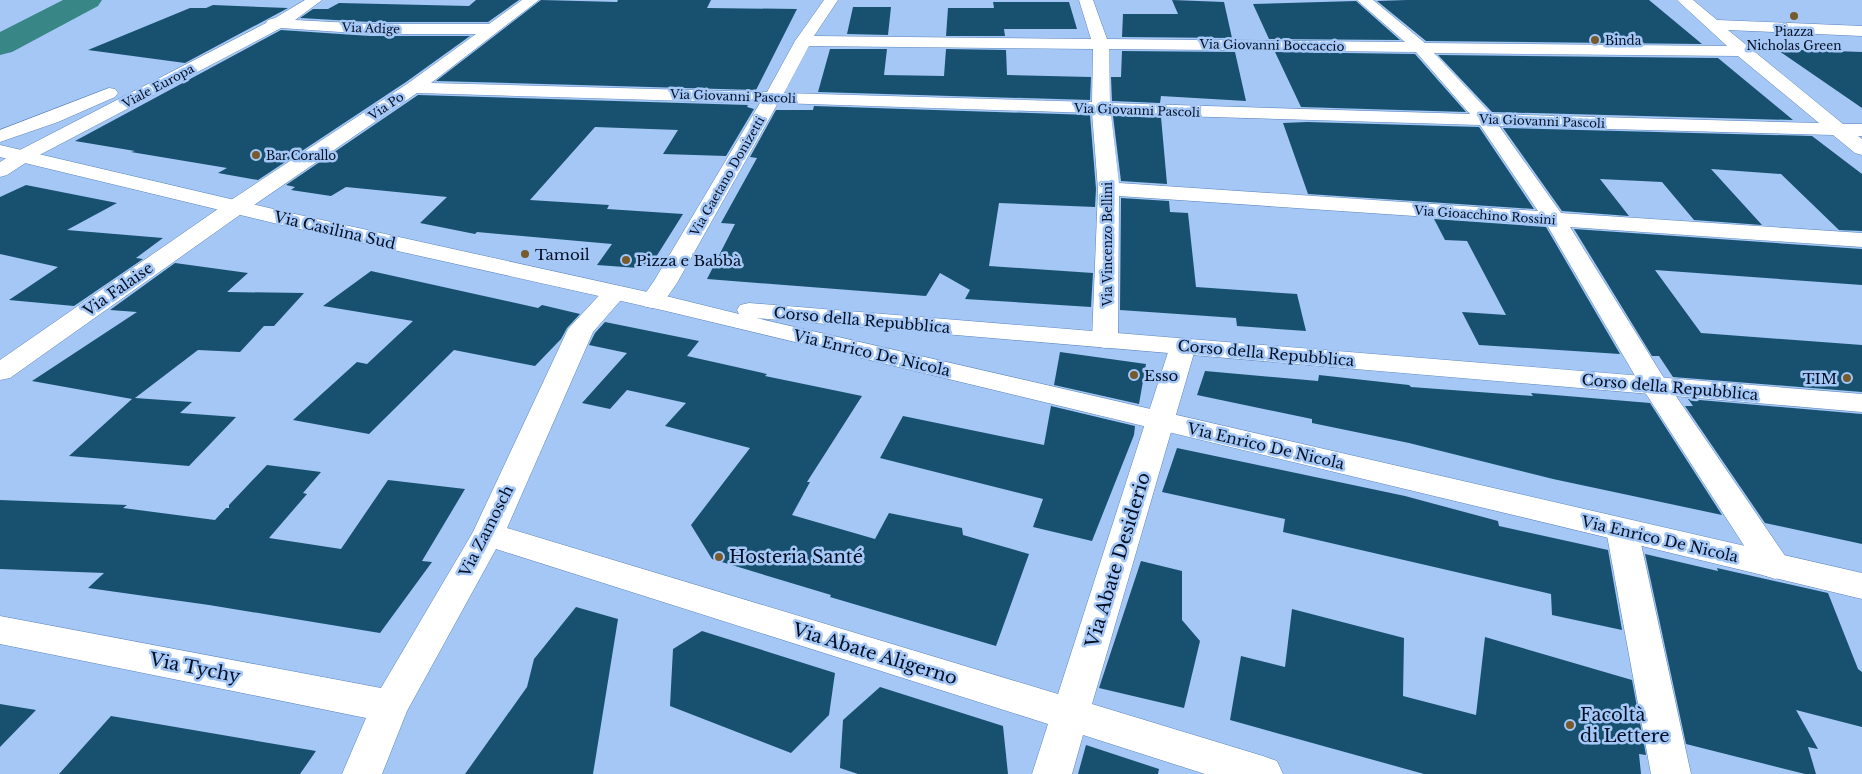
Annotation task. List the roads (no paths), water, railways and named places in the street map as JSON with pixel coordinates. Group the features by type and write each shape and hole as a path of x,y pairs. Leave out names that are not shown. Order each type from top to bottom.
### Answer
{"street":[{"name":"Viale Europa","path":"0,136 51,118 149,75 290,0"},
{"name":"Viale Europa","path":"0,171 23,156 277,24 315,0"},
{"name":"Via Po","path":"236,207 413,88 532,0"},
{"name":"Via Gaetano Donizetti","path":"661,302 665,283 773,97 803,40 831,0"},
{"name":"Via Vincenzo Bellini","path":"1086,0 1101,44 1101,109 1109,189 1105,340"},
{"path":"1364,0 1420,47 1486,120 1555,220 1655,386 1775,566"},
{"path":"1684,0 1862,149"},
{"name":"Via Adige","path":"250,22 370,29 492,29"},
{"path":"1713,25 1862,31"},
{"name":"Via Giovanni Boccaccio","path":"803,40 1742,50"},
{"name":"Via Giovanni Pascoli","path":"413,88 1862,130"},
{"name":"Via Casilina Sud","path":"0,151 236,207 661,302"},
{"name":"Via Gioacchino Rossini","path":"1109,189 1862,240"},
{"name":"Via Falaise","path":"0,372 236,207"},
{"name":"Via Zamosch","path":"362,774 390,706 488,534 581,329 615,293"},
{"name":"Corso della Repubblica","path":"661,302 1862,403"},
{"name":"Via Enrico De Nicola","path":"661,302 835,345 1862,586"},
{"path":"835,345 848,318"},
{"name":"Via Abate Desiderio","path":"1052,774 1183,346"},
{"path":"1622,530 1671,774"},
{"name":"Via Abate Aligerno","path":"488,534 1263,774"},
{"name":"Via Tychy","path":"0,630 390,706"}],"waterway":[{"path":"0,45 87,0"}],"place":[{"name":"Piazza Nicholas Green","path":"1794,16"},
{"name":"Binda","path":"1595,40"},
{"name":"Bar Corallo","path":"256,155"},
{"name":"Tamoil","path":"525,254"},
{"name":"Pizza e Babbà","path":"626,260"},
{"name":"Esso","path":"1134,375"},
{"name":"TIM","path":"1847,378"},
{"name":"Hosteria Santé","path":"719,557"},
{"name":"Facoltà di Lettere","path":"1570,725"}]}
